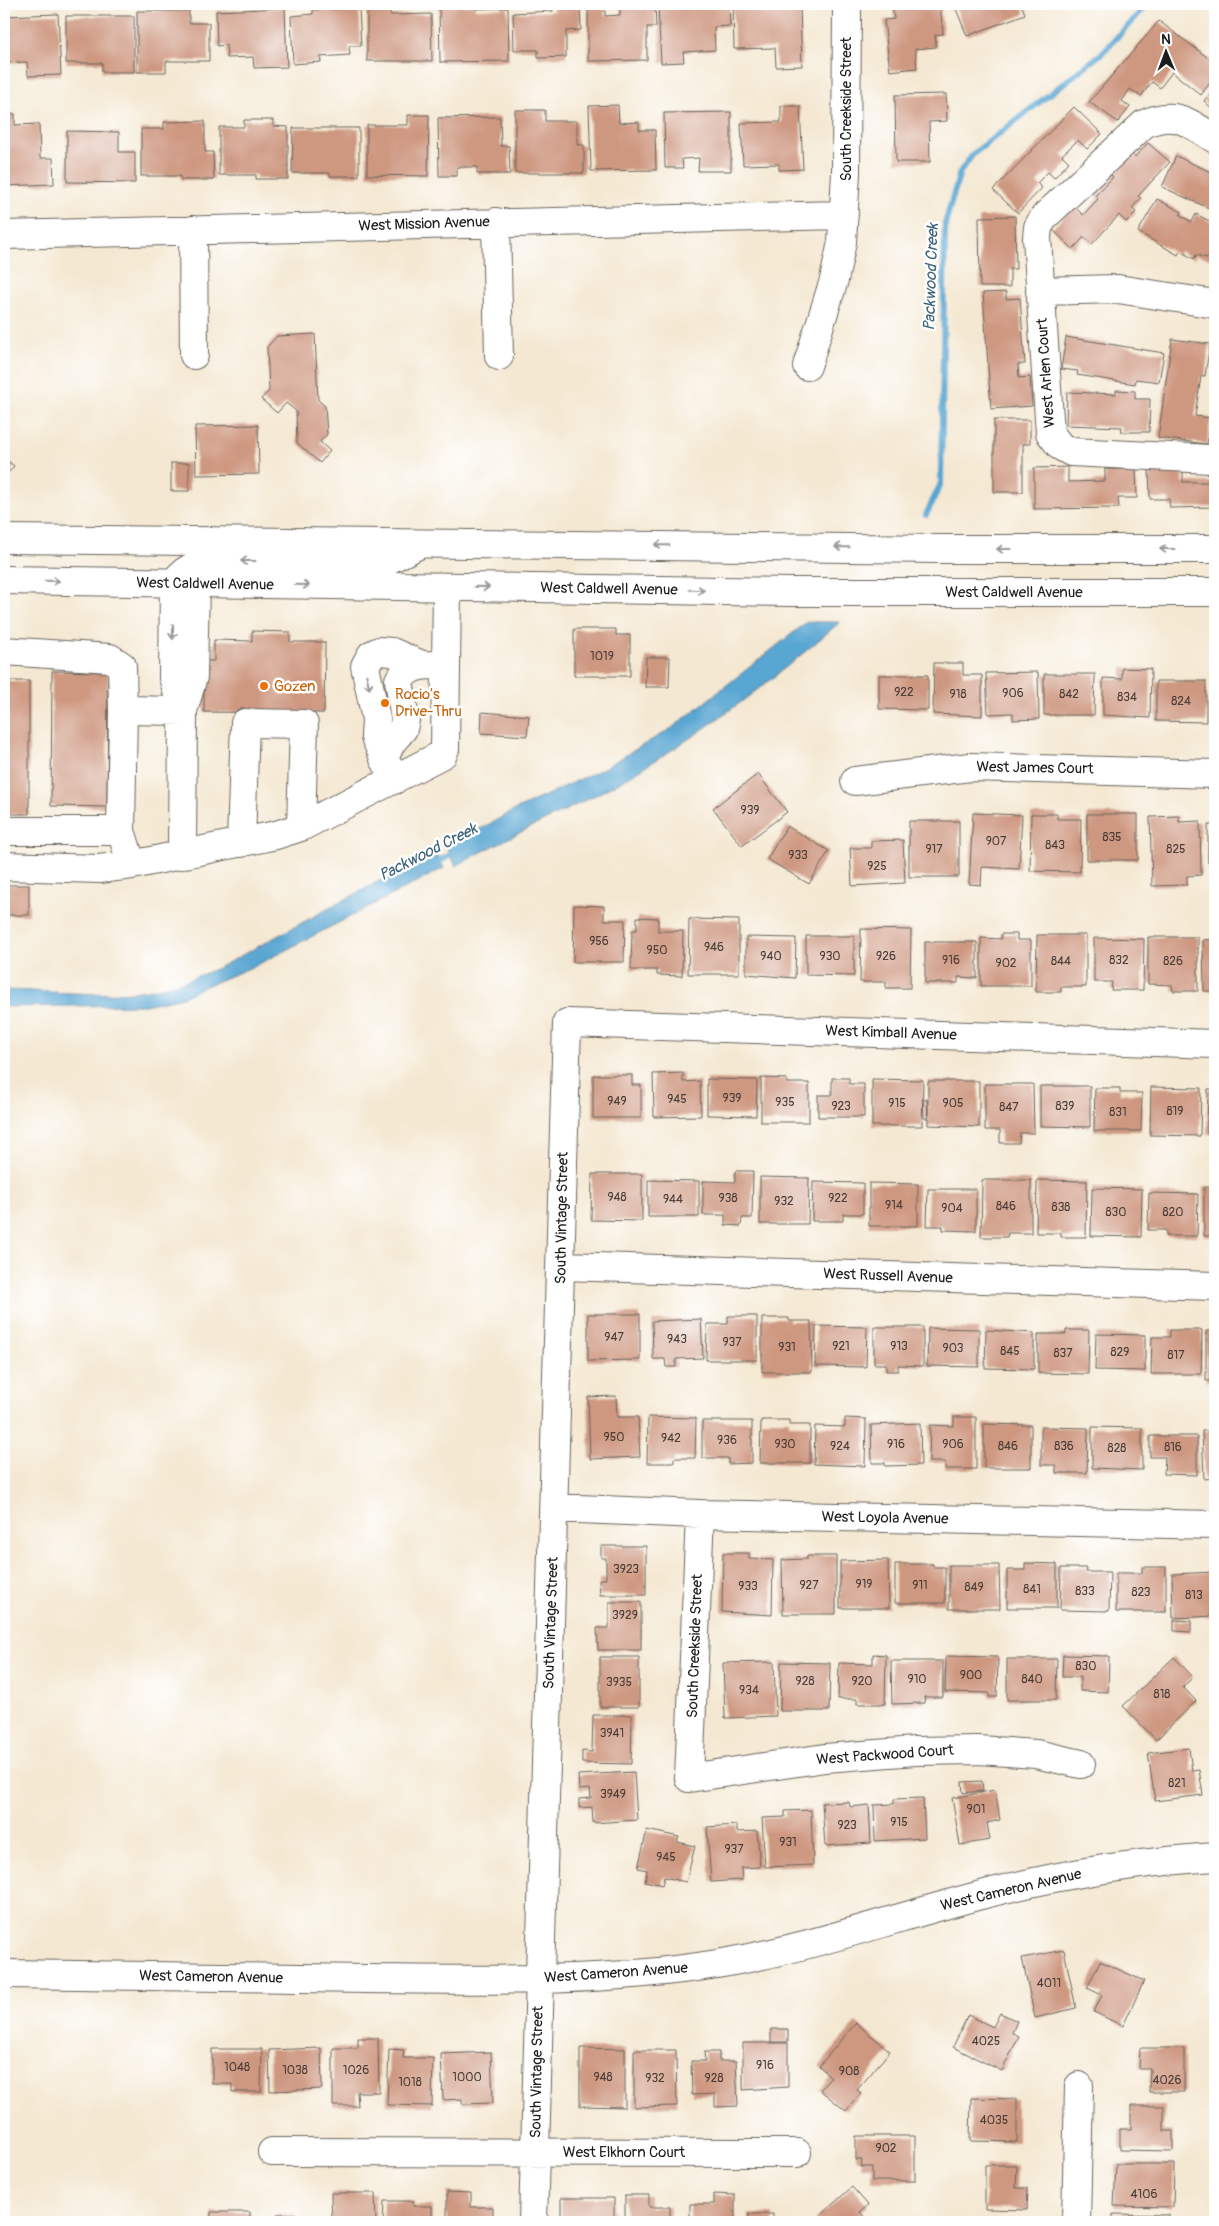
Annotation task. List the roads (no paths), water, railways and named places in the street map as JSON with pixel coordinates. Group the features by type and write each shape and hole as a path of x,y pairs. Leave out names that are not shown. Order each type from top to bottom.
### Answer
{"street":[{"name":"South Creekside Street","path":"807,366 834,280 842,242 847,4"},
{"name":"West Arlen Court","path":"1215,139 1185,120 1163,116 1154,119 1144,124 1045,216 1038,227 1040,291 1050,433 1053,439 1071,452 1210,459 1215,457"},
{"name":"West Mission Avenue","path":"4,235 844,215"},
{"path":"496,222 499,356"},
{"path":"193,230 194,354"},
{"path":"1040,291 1118,289 1215,304"},
{"path":"4,539 942,549 1215,549"},
{"path":"182,855 183,711 173,677 185,583 180,574 188,568 211,561 384,562 424,542"},
{"name":"West Caldwell Avenue","path":"4,580 792,592 1215,592"},
{"path":"4,866 99,868 132,865 241,843 302,827 389,769 442,754 445,749 434,665 447,587"},
{"path":"4,650 110,658 122,666 121,831 132,865"},
{"path":"389,769 375,737 376,718 366,666 371,655 379,651 392,652 434,665"},
{"path":"389,769 391,742 403,729 405,720 399,680 404,674 434,665"},
{"path":"123,710 183,711"},
{"path":"241,843 245,724 304,724 302,827"},
{"name":"West James Court","path":"855,781 970,767 1215,774"},
{"path":"4,831 121,831"},
{"name":"West Kimball Avenue","path":"567,1023 1215,1044"},
{"name":"South Vintage Street","path":"534,2222 539,1978 562,1266 567,1023"},
{"name":"West Russell Avenue","path":"562,1266 1215,1286"},
{"name":"West Loyola Avenue","path":"554,1508 700,1514 1215,1525"},
{"name":"South Creekside Street","path":"690,1778 700,1514"},
{"name":"West Packwood Court","path":"690,1778 825,1758 915,1751 979,1750 1036,1754 1081,1764"},
{"name":"West Cameron Avenue","path":"4,1974 446,1980 603,1977 718,1964 814,1942 1030,1883 1150,1863 1215,1857"},
{"path":"1076,2222 1079,2086"},
{"name":"West Elkhorn Court","path":"272,2152 797,2153"}],"water":[{"name":"Packwood Creek","path":"807,622 840,622 747,698 674,749 577,805 456,866 445,844 469,835 515,810 602,769 672,728"},
{"name":"Packwood Creek","path":"435,851 444,868 257,965 183,997 145,1005 4,1007 4,990 123,993 162,987 191,978 220,967"}],"waterway":[{"name":"Packwood Creek","path":"926,515 941,483 945,224 960,172 973,154 1101,54 1148,4"},
{"name":"Packwood Creek","path":"434,864 458,851"}],"place":[{"name":"Gozen","path":"264,686"},
{"name":"Rocio's Drive-Thru","path":"385,703"}]}
